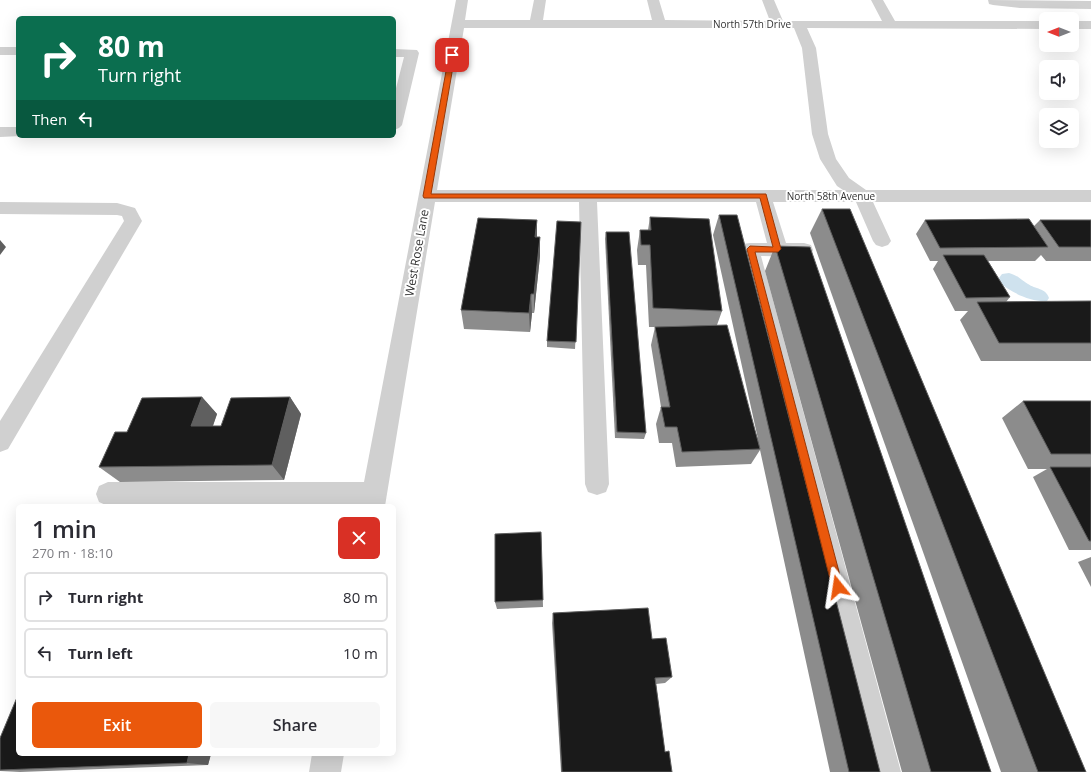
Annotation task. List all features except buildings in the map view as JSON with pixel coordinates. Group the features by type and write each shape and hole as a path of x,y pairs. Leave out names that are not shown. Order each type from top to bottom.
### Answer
{"street":[{"name":"West Rose Lane","path":"373,500 462,0"},
{"path":"536,24 540,0"},
{"path":"653,0 659,24"},
{"path":"768,0 778,24"},
{"path":"877,0 890,24"},
{"path":"988,1 1020,4 1091,5"},
{"path":"988,1 1012,25"},
{"name":"North 57th Drive","path":"457,24 1039,25"},
{"path":"799,24 809,48 820,134 828,159 843,182 862,196 882,241"},
{"path":"1079,25 1091,25"},
{"path":"0,51 16,51"},
{"path":"396,53 412,53 396,117"},
{"path":"0,132 16,132"},
{"name":"North 58th Avenue","path":"427,196 1091,196"},
{"path":"588,196 597,484"},
{"path":"763,196 778,249"},
{"path":"0,208 117,208 129,212 133,221 0,442"},
{"path":"814,272 806,250 750,249 885,772"},
{"path":"108,494 373,500"},
{"path":"325,772 328,756"}],"water":[{"path":"1009,273 1017,276 1031,286 1045,292 1049,298 1047,301 1028,298 1005,287 1000,283 999,278 1002,274"}],"route":[{"path":"452,55 427,196 763,196 778,249 750,249 838,587"}]}
